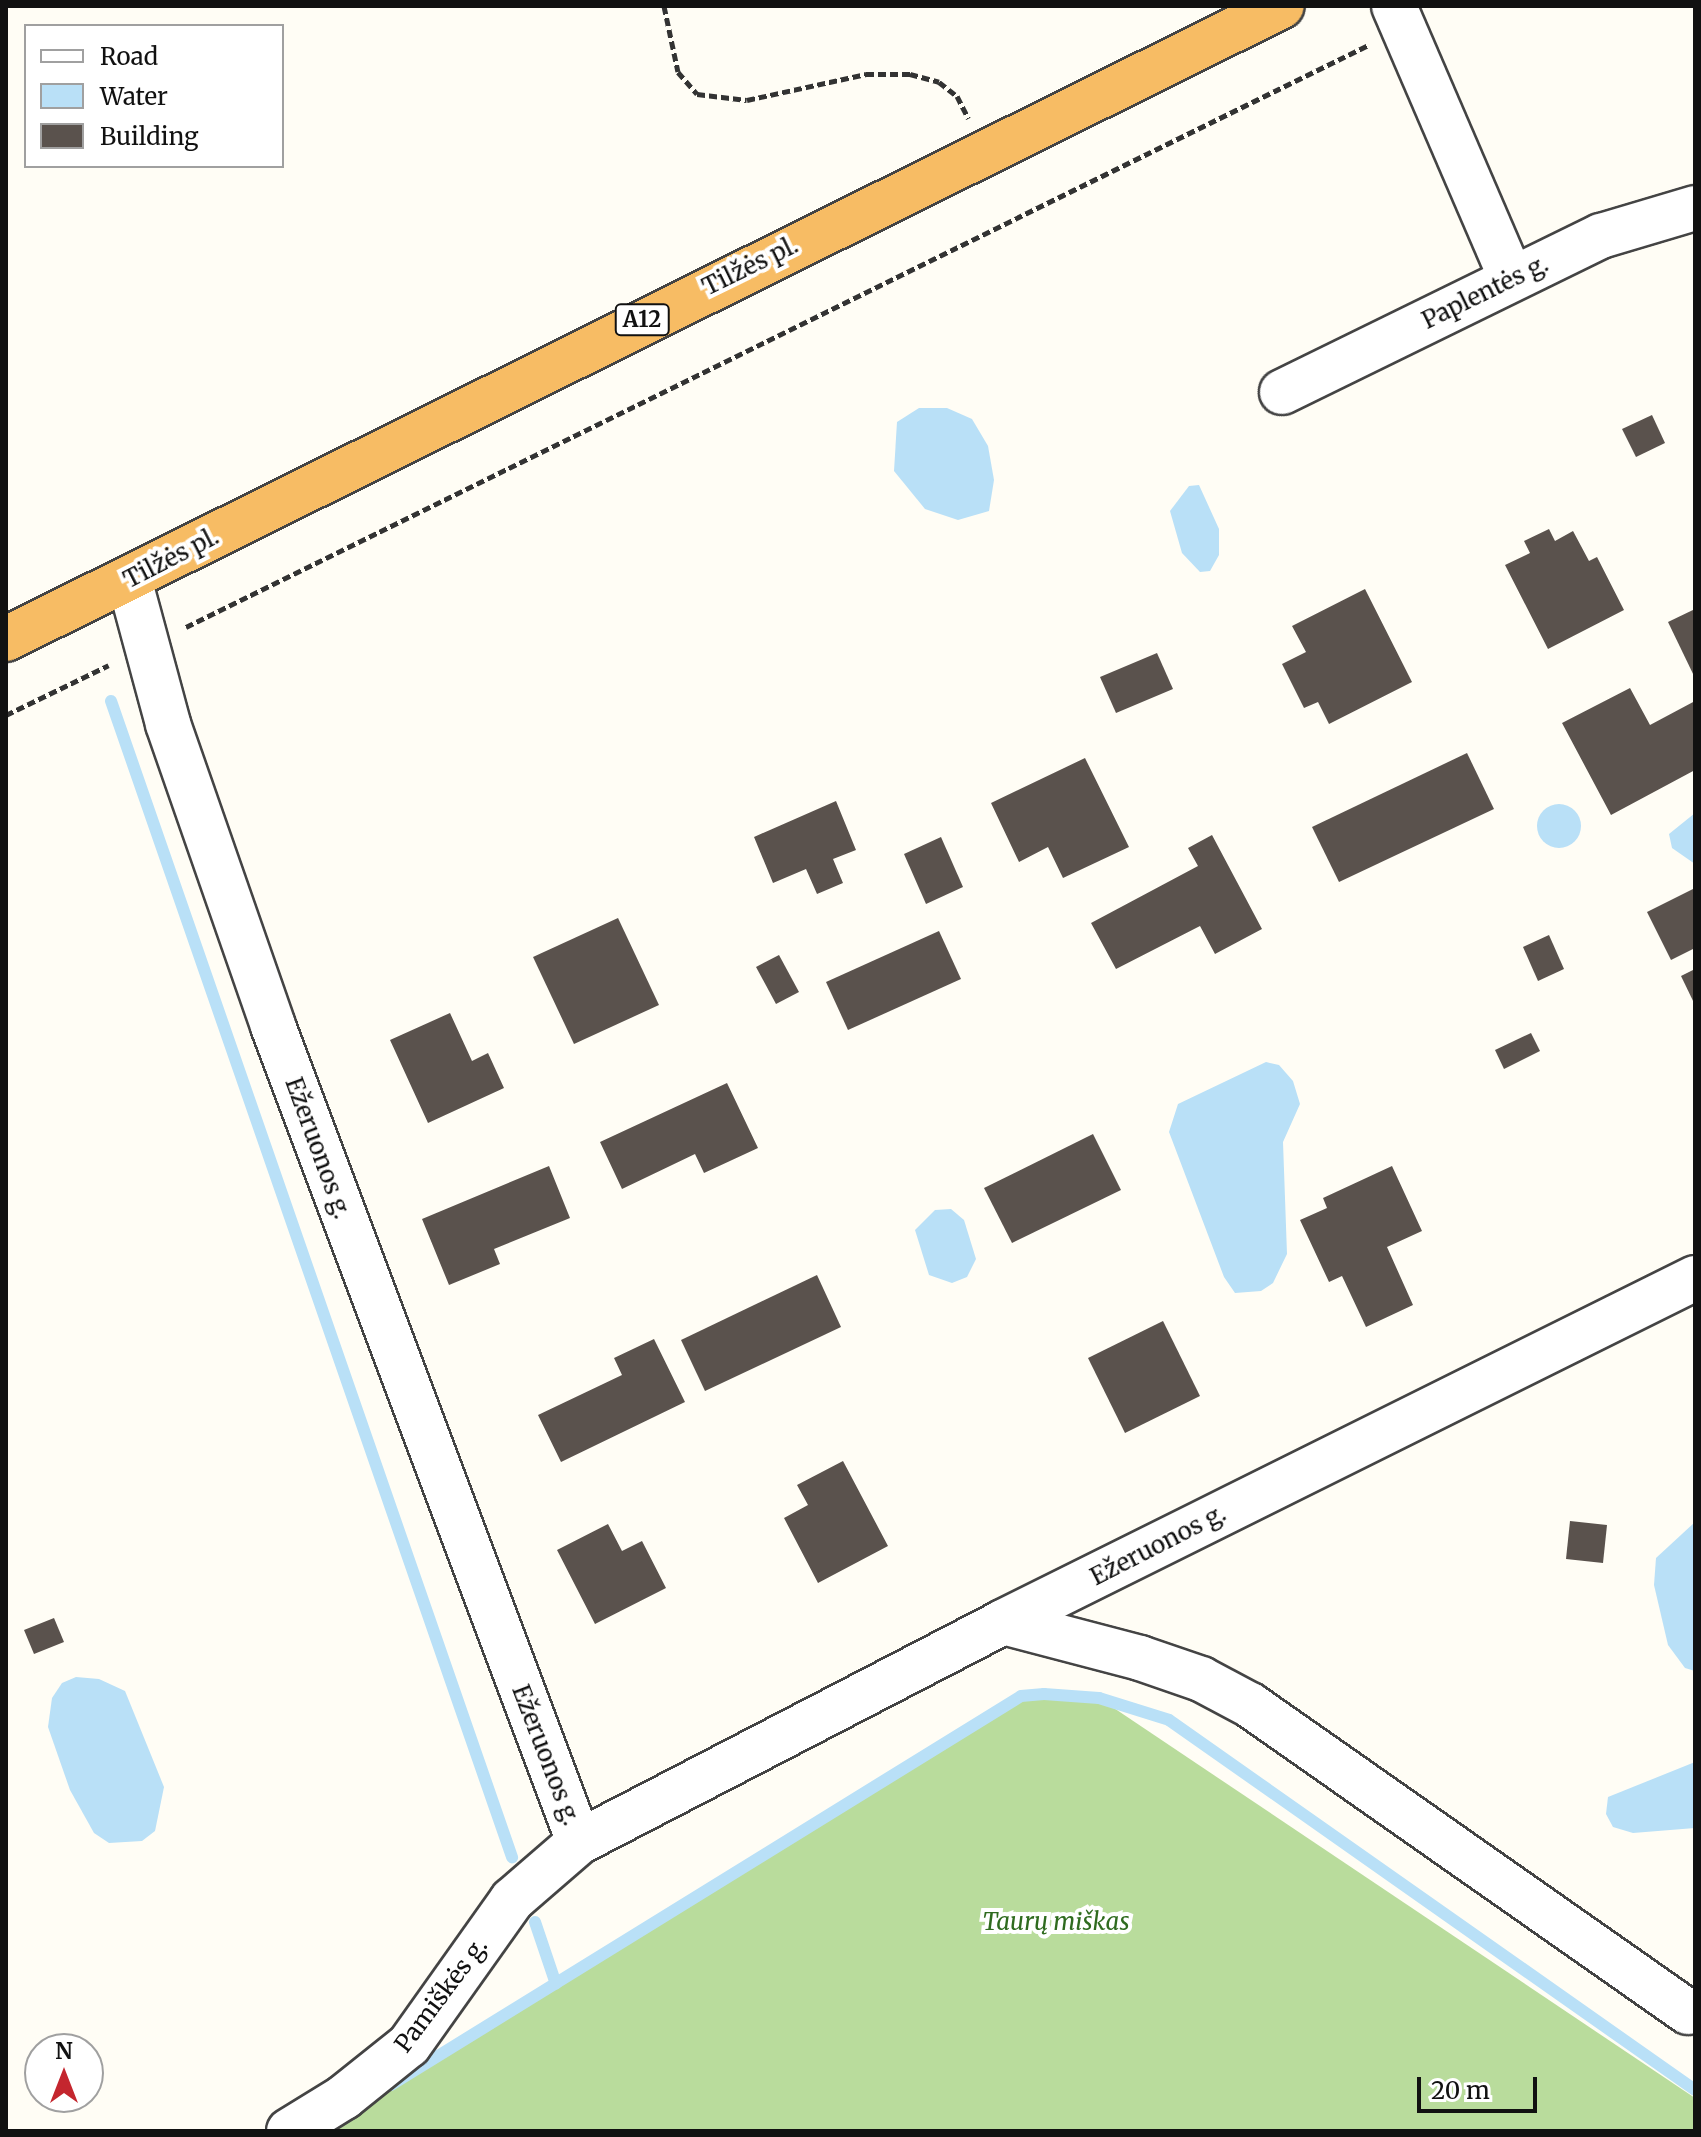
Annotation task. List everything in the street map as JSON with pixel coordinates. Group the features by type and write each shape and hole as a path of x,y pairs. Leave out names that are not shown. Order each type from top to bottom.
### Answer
{"highway":[{"name":"Tilžės pl.","path":"6,639 1282,6"}],"street":[{"path":"1399,17 1511,278"},
{"name":"Paplentės g.","path":"1282,392 1601,236 1695,208"},
{"name":"Ežeruonos g.","path":"129,579 168,724 273,1026 579,1842 1003,1622 1695,1278"},
{"path":"1003,1622 1140,1658 1201,1679 1250,1705 1688,2012"},
{"name":"Pamiškės g.","path":"289,2131 344,2097 409,2045 512,1900 579,1842"}],"path":[{"path":"664,6 678,72 697,94 747,100 866,74 910,74 939,82 957,96 985,151"},
{"path":"6,715 1399,17"}],"green space":[{"name":"Taurų miškas","path":"1044,1694 1099,1698 1695,2098 1695,2131 317,2131 1021,1696"}],"water":[{"path":"919,408 947,408 972,419 988,446 994,480 989,511 958,520 925,509 894,471 897,422"},
{"path":"1199,485 1219,529 1219,555 1210,571 1200,572 1182,553 1170,511 1189,486"},
{"path":"1559,804 1575,810 1581,826 1575,842 1559,848 1543,842 1537,826 1543,810"},
{"path":"1695,813 1695,864 1672,848 1669,834"},
{"path":"1266,1062 1279,1065 1293,1081 1300,1104 1283,1142 1287,1254 1273,1283 1261,1291 1235,1293 1224,1277 1169,1132 1178,1104"},
{"path":"951,1209 964,1220 976,1259 967,1277 952,1283 929,1275 915,1230 935,1210"},
{"path":"1695,1522 1695,1671 1685,1668 1668,1645 1654,1585 1656,1558"},
{"path":"76,1677 99,1679 125,1691 164,1787 155,1831 142,1841 109,1843 94,1833 70,1790 48,1727 52,1698 62,1683"},
{"path":"1695,1762 1695,1828 1633,1833 1613,1827 1606,1814 1608,1797"}],"building":[{"path":"1652,415 1665,443 1636,457 1622,429"},
{"path":"1549,529 1555,541 1573,531 1589,561 1597,557 1624,610 1548,649 1505,565 1530,553 1524,541"},
{"path":"1365,589 1412,682 1329,724 1318,702 1304,708 1282,664 1306,652 1292,626"},
{"path":"1695,609 1695,678 1668,622"},
{"path":"1157,653 1173,689 1116,713 1100,677"},
{"path":"1630,688 1650,725 1695,701 1695,770 1611,815 1562,723"},
{"path":"1467,753 1494,809 1339,882 1312,827"},
{"path":"1085,758 1129,847 1063,878 1048,847 1019,862 991,803"},
{"path":"836,801 856,850 833,859 843,883 817,894 806,869 773,883 754,837"},
{"path":"1212,835 1262,929 1215,954 1200,926 1116,969 1091,923 1198,866 1188,848"},
{"path":"941,837 963,887 926,904 904,854"},
{"path":"1695,888 1695,948 1671,960 1647,912"},
{"path":"618,918 659,1005 574,1044 533,957"},
{"path":"939,931 961,979 848,1030 826,982"},
{"path":"1549,935 1564,969 1538,981 1523,947"},
{"path":"779,955 799,992 776,1004 756,967"},
{"path":"1695,969 1695,1005 1681,976"},
{"path":"450,1013 472,1061 488,1053 504,1088 428,1123 390,1040"},
{"path":"1531,1033 1540,1051 1504,1069 1495,1050"},
{"path":"727,1083 758,1148 704,1173 695,1154 622,1189 600,1142"},
{"path":"1093,1134 1121,1190 1012,1243 984,1188"},
{"path":"549,1166 570,1218 494,1249 500,1264 449,1285 422,1219"},
{"path":"1392,1166 1422,1231 1387,1247 1413,1305 1366,1327 1342,1276 1329,1282 1300,1220 1327,1208 1323,1198"},
{"path":"817,1275 841,1327 705,1391 681,1340"},
{"path":"1163,1321 1200,1396 1125,1433 1088,1358"},
{"path":"654,1339 685,1402 561,1462 538,1415 622,1375 614,1358"},
{"path":"843,1461 888,1546 818,1583 784,1518 808,1505 797,1485"},
{"path":"1570,1521 1607,1525 1603,1563 1566,1559"},
{"path":"608,1524 622,1551 642,1541 666,1588 595,1624 557,1550"},
{"path":"54,1618 64,1642 34,1654 24,1630"}],"waterway":[{"path":"111,701 512,1857"},
{"path":"391,2085 1021,1696 1044,1694 1099,1698 1169,1720 1695,2090"},
{"path":"535,1922 556,1984"}]}
